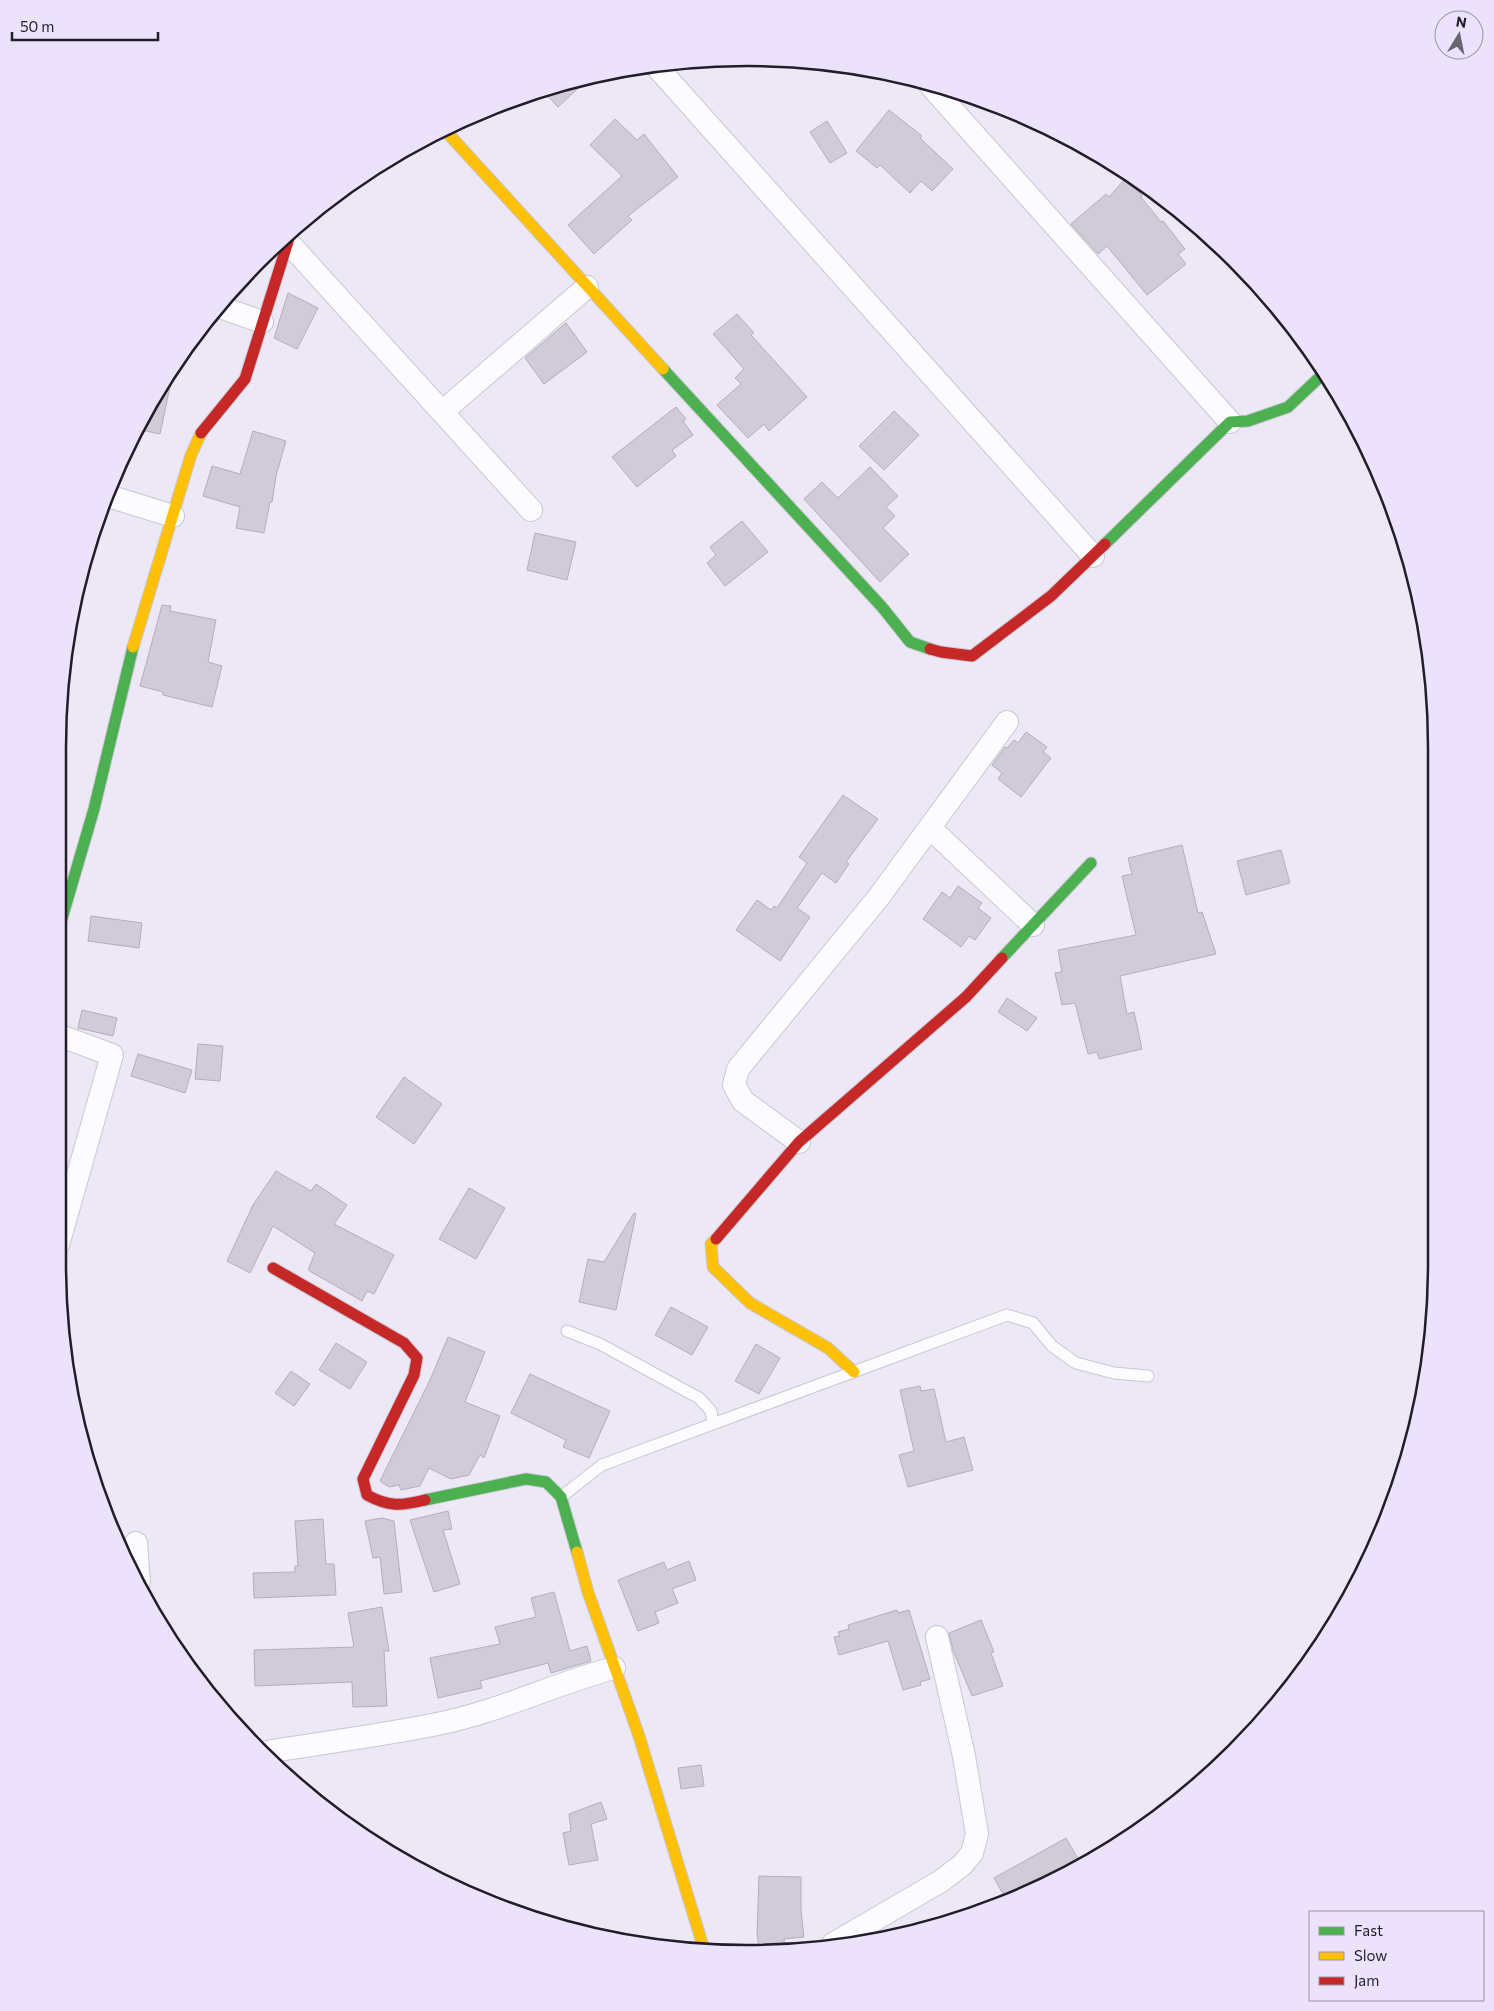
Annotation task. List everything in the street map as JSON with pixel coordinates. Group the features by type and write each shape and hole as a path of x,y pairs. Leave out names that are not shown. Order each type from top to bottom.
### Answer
{"street":[{"path":"661,72 1093,556"},
{"path":"937,93 1230,422"},
{"path":"449,135 882,607 910,642 941,652 972,656 1051,596 1230,422 1248,420 1288,407 1319,378"},
{"path":"293,240 442,412 531,510"},
{"path":"66,905 94,810 134,642 191,455 201,432 245,379 286,247"},
{"path":"442,412 587,287"},
{"path":"226,309 262,322"},
{"path":"114,498 173,516"},
{"path":"799,1142 743,1101 734,1085 738,1069 878,898 1007,722"},
{"path":"930,828 1033,925"},
{"path":"854,1372 828,1348 750,1303 713,1267 711,1244 799,1142 966,997 1091,864"},
{"path":"66,1038 112,1056 66,1217"},
{"path":"273,1268 404,1343 417,1358 414,1375 363,1479 367,1495 378,1501 399,1506 526,1479 546,1482 561,1497 588,1592 639,1736 702,1943"},
{"path":"136,1543 138,1569"},
{"path":"843,1938 940,1880 962,1865 972,1853 977,1834 964,1756 937,1637"},
{"path":"272,1751 438,1724 518,1701 585,1676 614,1668"}],"lane":[{"path":"561,1497 602,1465 1007,1315 1033,1323 1052,1346 1076,1363 1114,1373 1148,1376"},
{"path":"567,1331 600,1344 699,1398 711,1411 713,1424"}],"building":[{"path":"579,87 558,107 548,96"},
{"path":"889,110 922,136 920,138 953,169 932,191 921,181 910,193 880,165 877,168 856,151"},
{"path":"615,119 637,140 644,134 678,177 628,216 632,220 594,254 568,225 622,176 590,145"},
{"path":"827,121 847,153 830,163 810,132"},
{"path":"1125,181 1142,195 1141,197 1185,249 1178,254 1186,264 1147,295 1107,246 1098,254 1071,224 1106,194 1109,197"},
{"path":"288,293 318,308 297,349 274,338"},
{"path":"737,314 754,333 751,335 807,397 769,431 764,424 748,438 717,405 741,384 735,378 744,369 713,334"},
{"path":"566,323 587,352 544,384 525,358"},
{"path":"170,386 160,434 144,431"},
{"path":"676,407 686,419 683,421 693,435 672,450 676,456 637,487 612,457"},
{"path":"894,411 919,435 884,470 859,446"},
{"path":"253,431 286,441 276,476 264,533 236,528 240,507 203,496 212,466 240,474"},
{"path":"870,467 898,496 886,507 895,516 883,528 909,554 880,582 804,499 822,482 838,498"},
{"path":"742,521 768,552 725,586 707,563 716,555 710,547"},
{"path":"535,533 576,542 567,580 527,570"},
{"path":"162,605 171,606 170,611 216,620 208,662 222,666 212,707 163,695 163,692 140,686"},
{"path":"1026,732 1047,747 1043,752 1051,758 1021,797 998,779 1002,773 992,765 1005,747 1007,748 1014,740 1018,743"},
{"path":"843,795 878,819 846,862 849,864 836,883 822,873 797,908 810,917 780,961 736,930 757,900 771,910 774,906 777,908 807,863 799,857"},
{"path":"1182,845 1198,913 1202,912 1216,954 1120,976 1127,1014 1134,1012 1142,1049 1099,1059 1097,1052 1088,1054 1075,1003 1062,1005 1055,973 1062,972 1058,950 1136,935 1122,876 1132,874 1128,858"},
{"path":"1281,850 1290,883 1246,895 1237,861"},
{"path":"958,886 982,903 978,908 991,918 975,940 969,936 961,947 923,919 942,892 950,898"},
{"path":"91,916 142,923 139,948 88,941"},
{"path":"1007,998 1037,1018 1027,1031 998,1012"},
{"path":"82,1010 117,1018 113,1036 78,1028"},
{"path":"198,1044 223,1046 220,1081 195,1079"},
{"path":"138,1054 192,1070 185,1093 131,1076"},
{"path":"404,1077 442,1104 414,1144 376,1117"},
{"path":"276,1171 311,1191 316,1184 347,1205 334,1224 394,1255 374,1294 367,1291 362,1301 308,1270 315,1253 273,1226 250,1273 227,1261 253,1205"},
{"path":"469,1188 505,1208 476,1259 439,1239"},
{"path":"634,1213 636,1214 616,1310 579,1302 588,1259 604,1262"},
{"path":"671,1307 708,1327 692,1355 655,1335"},
{"path":"448,1337 485,1352 465,1402 500,1416 484,1458 480,1455 469,1475 451,1479 429,1468 420,1486 401,1490 399,1485 389,1487 380,1481 430,1380"},
{"path":"336,1343 367,1362 350,1389 319,1370"},
{"path":"756,1344 780,1358 759,1394 735,1381"},
{"path":"291,1371 310,1384 294,1406 275,1393"},
{"path":"530,1374 610,1411 589,1458 563,1447 566,1440 511,1413"},
{"path":"920,1386 921,1391 934,1389 946,1442 964,1437 973,1470 908,1487 899,1455 914,1451 900,1390"},
{"path":"448,1511 452,1529 443,1530 460,1584 434,1592 410,1520"},
{"path":"382,1518 394,1521 402,1592 384,1594 380,1557 373,1558 365,1521"},
{"path":"323,1519 326,1564 334,1564 336,1595 254,1598 253,1573 295,1572 295,1566 298,1566 295,1521"},
{"path":"689,1561 696,1580 672,1589 678,1603 655,1612 659,1623 638,1631 618,1580 664,1562 667,1570"},
{"path":"554,1592 570,1651 587,1646 591,1661 551,1673 548,1663 480,1681 482,1688 438,1698 430,1658 500,1644 495,1627 536,1617 531,1598"},
{"path":"382,1607 389,1651 384,1651 387,1706 353,1707 352,1682 255,1686 254,1650 354,1647 348,1613"},
{"path":"897,1610 898,1613 909,1610 930,1679 920,1682 921,1685 903,1690 888,1641 839,1655 834,1637 840,1636 838,1632 849,1629 848,1625"},
{"path":"981,1620 994,1652 991,1653 1003,1686 972,1696 953,1650 949,1633"},
{"path":"701,1765 704,1786 681,1789 678,1768"},
{"path":"601,1802 607,1819 591,1824 598,1860 569,1865 563,1833 571,1831 569,1814"},
{"path":"1066,1838 1078,1859 1048,1875 1003,1895 994,1878"},
{"path":"759,1876 801,1877 801,1910 804,1937 784,1939 784,1943 758,1944"}],"traffic: fast":[{"path":"663,369 882,607 910,642 930,649"},
{"path":"1105,544 1230,422 1248,421 1288,407 1319,378"},
{"path":"66,905 94,809 133,647"},
{"path":"1002,958 1091,863"},
{"path":"425,1500 526,1479 546,1482 561,1497 577,1552"}],"traffic: slow":[{"path":"449,135 663,369"},
{"path":"133,647 191,455 201,433"},
{"path":"716,1239 711,1244 713,1267 750,1303 828,1348 854,1372"},
{"path":"577,1552 588,1592 639,1736 702,1943"}],"traffic: jam":[{"path":"201,433 245,379 287,246"},
{"path":"930,649 972,656 1051,596 1105,544"},
{"path":"716,1239 799,1142 966,997 1002,958"},
{"path":"273,1268 404,1343 417,1358 414,1375 363,1479 367,1495 382,1502 402,1504 425,1500"}]}
